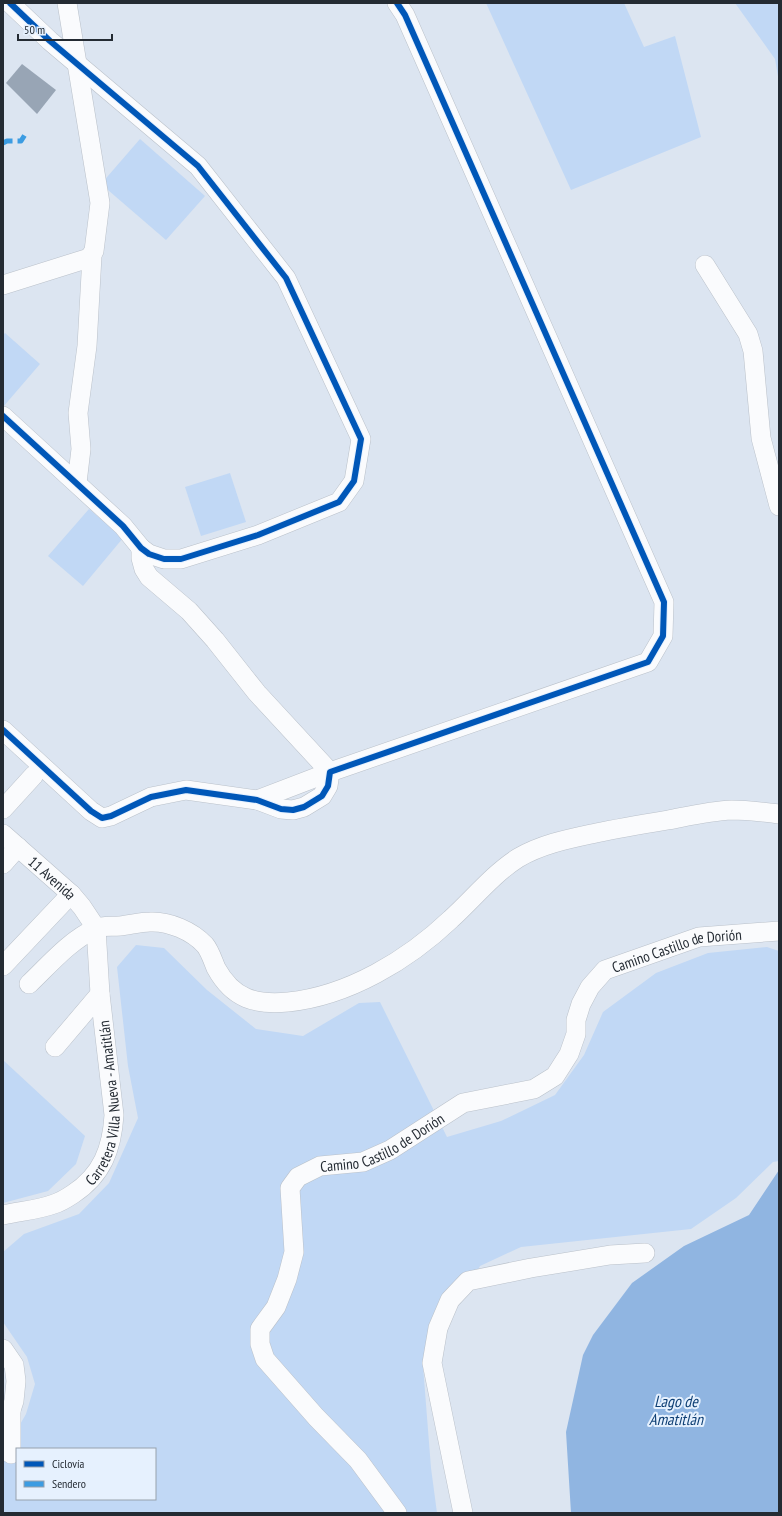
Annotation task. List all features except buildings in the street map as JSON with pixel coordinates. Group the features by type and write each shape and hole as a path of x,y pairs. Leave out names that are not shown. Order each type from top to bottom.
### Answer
{"street":[{"path":"3,416 123,526 141,548 149,554 164,559 181,559 258,535 339,502 354,481 361,439 286,278 198,166 50,41 10,3"},
{"path":"68,3 100,203 94,251 92,256 87,346 78,412 81,449 77,483"},
{"path":"330,772 648,662 664,636 664,602 405,15 397,3"},
{"path":"3,285 44,273 92,256"},
{"path":"704,265 748,334 751,342 762,438 779,506"},
{"path":"141,548 141,558 144,569 149,576 189,611 215,640 256,693 330,772"},
{"path":"3,730 85,806 102,818 111,816 151,797 186,790 257,800 281,809 293,810 304,807 322,796 328,786 330,772"},
{"path":"3,809 34,775"},
{"path":"29,984 70,945 96,928 150,922 161,923 188,932 206,946 223,979 238,995 257,1001 288,1002 339,991 377,973 415,949 450,922 506,866 538,848 568,839 637,825 714,812 732,810 779,814"},
{"name":"11 Avenida","path":"3,834 71,894 96,928"},
{"path":"3,864 18,847"},
{"path":"3,966 71,894"},
{"name":"Carretera Villa Nueva - Amatitlán","path":"3,1215 55,1204 65,1199 88,1182 98,1171 109,1150 114,1116 100,994 96,928"},
{"name":"Camino Castillo de Dorión","path":"397,1513 358,1460 316,1417 265,1359 260,1344 260,1329 276,1307 287,1279 294,1252 290,1188 298,1177 320,1166 363,1162 390,1150 463,1103 534,1089 555,1076 569,1054 576,1034 576,1020 581,1004 590,988 605,970 699,937 779,931"},
{"path":"55,1047 100,994"},
{"path":"463,1513 432,1363 438,1328 450,1300 468,1281 531,1268 603,1256 645,1254"},
{"path":"3,1349 14,1366 16,1381 14,1401 7,1414 11,1454"}],"shaded area":[{"path":"486,3 624,3 644,47 675,36 701,137 571,190"},
{"path":"735,3 779,3 779,82 775,59"},
{"path":"140,139 205,196 166,240 101,184"},
{"path":"5,333 40,364 3,407 3,335"},
{"path":"230,473 246,522 201,536 185,487"},
{"path":"89,509 123,538 83,586 48,556"},
{"path":"136,945 164,948 207,990 256,1029 303,1036 359,1003 380,1002 447,1137 501,1121 555,1095 584,1055 603,1012 656,973 708,953 767,947 779,951 779,1161 773,1162 736,1198 691,1229 521,1247 480,1266 423,1366 431,1468 437,1513 3,1513 3,1444 15,1433 26,1414 35,1384 27,1357 3,1322 3,1252 24,1234 79,1214 109,1183 138,1118 128,1066 117,967"},
{"path":"3,1060 85,1136 76,1164 48,1191 3,1203"}],"water":[{"name":"Lago de Amatitlán","path":"779,1170 779,1513 571,1513 566,1432 583,1355 593,1335 632,1283 684,1246 749,1215"}],"marked path":[{"path":"3,143 7,141 21,141 26,133"}],"cycle path":[{"path":"3,416 123,526 141,548 149,554 164,559 181,559 258,535 339,502 354,481 361,439 286,278 198,166 50,41 10,3"},
{"path":"3,730 91,811 102,818 111,816 151,797 186,790 257,800 281,809 293,810 304,807 322,796 328,786 330,772 648,662 663,636 664,602 405,15 397,3"}]}
